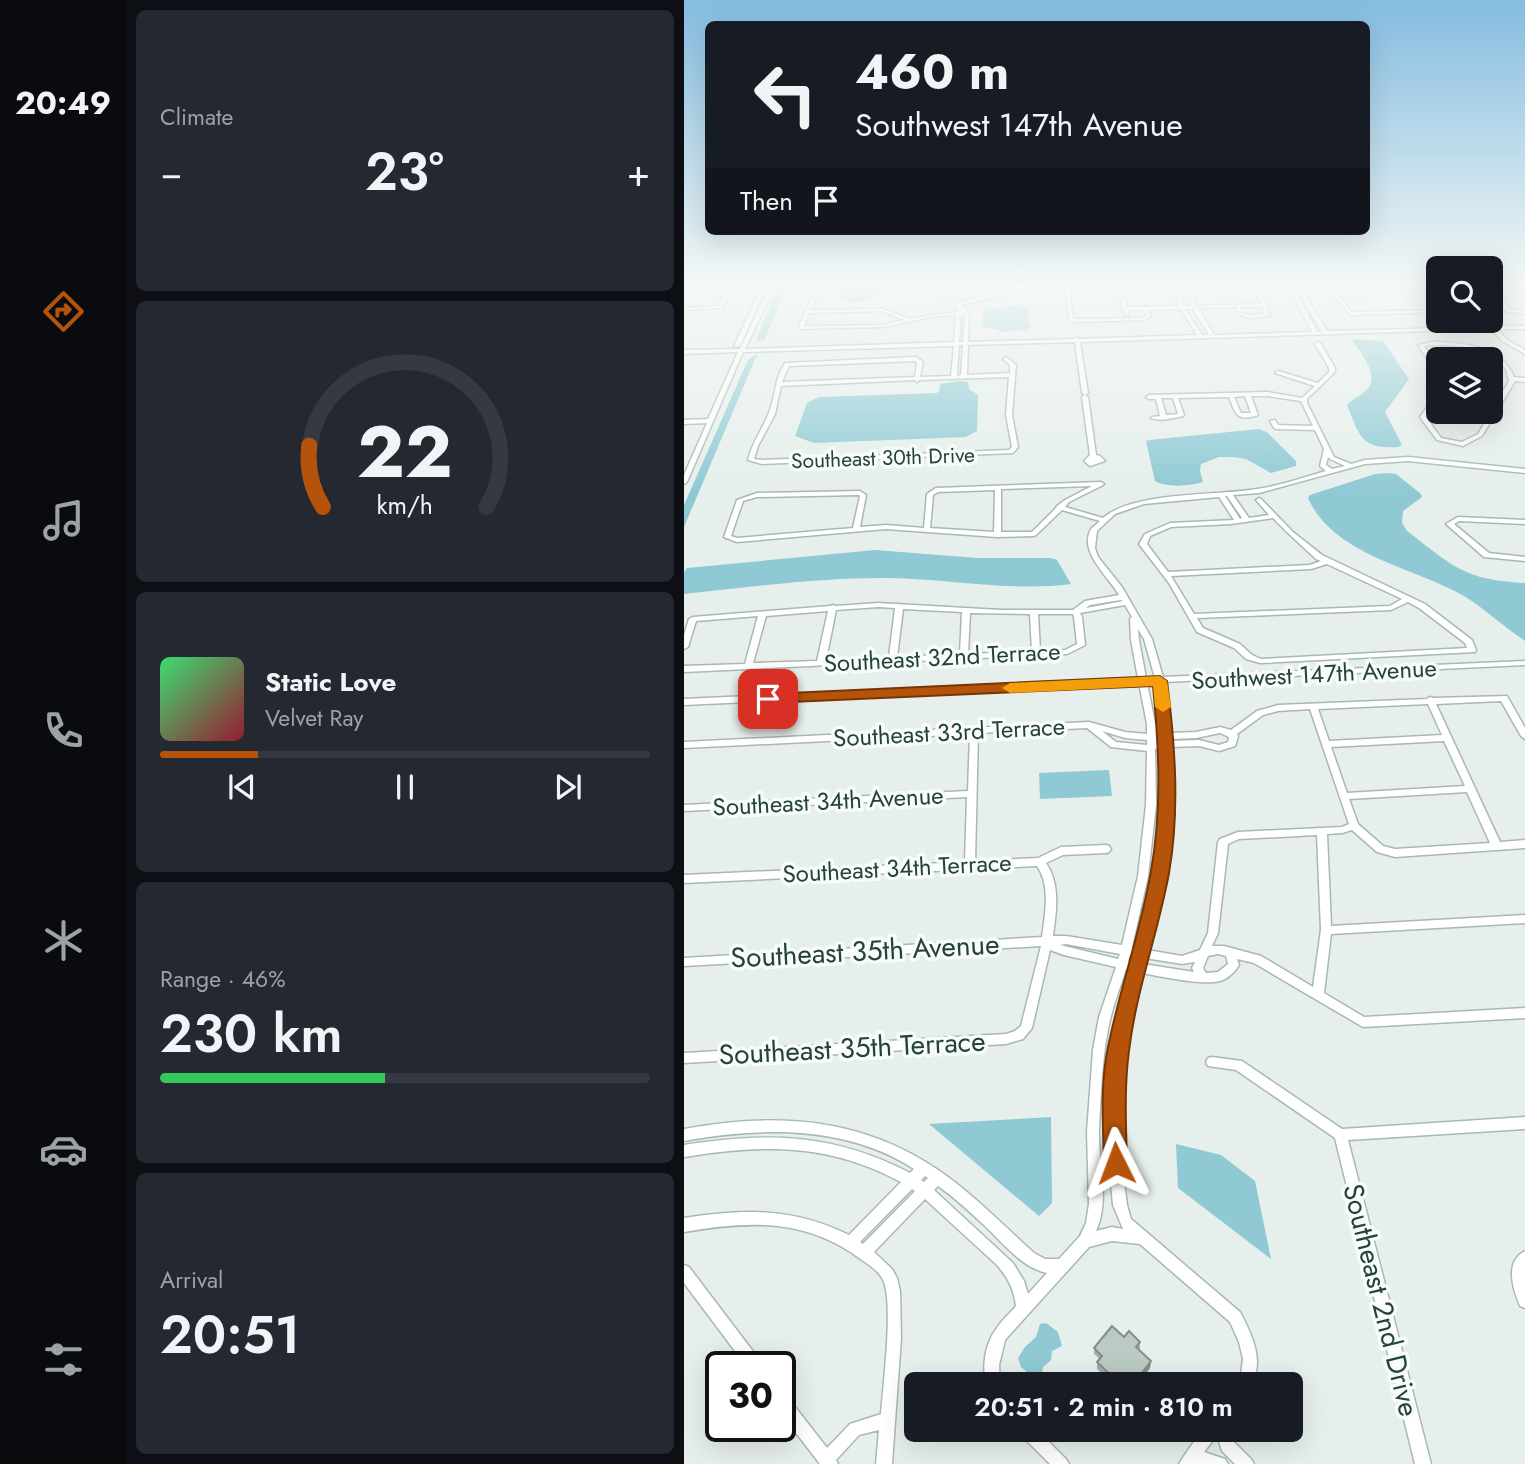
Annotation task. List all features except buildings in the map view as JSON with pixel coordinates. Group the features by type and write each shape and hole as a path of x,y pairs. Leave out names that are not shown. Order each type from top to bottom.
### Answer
{"street":[{"path":"684,482 738,356"},
{"path":"1079,356 1093,457"},
{"path":"1304,400 1332,368 1325,356"},
{"path":"954,377 956,358 965,358 964,377"},
{"path":"917,380 920,362 916,359 792,362 785,365 778,384 917,380 1013,375 1013,365 1006,359"},
{"path":"1503,366 1512,377 1525,378"},
{"path":"1278,373 1319,385"},
{"name":"Southeast 30th Drive","path":"778,384 772,416 754,448 752,461 980,455 1014,451 1009,415 1013,375"},
{"path":"1503,399 1512,377"},
{"path":"1231,395 1239,415 1255,415 1248,394"},
{"path":"1149,397 1274,394 1304,400"},
{"path":"1158,397 1164,418"},
{"path":"1154,418 1181,415 1175,397"},
{"path":"1304,400 1327,449 1328,457 1323,466 1331,471"},
{"path":"1273,421 1276,427 1281,429 1316,428"},
{"path":"684,424 710,423"},
{"path":"1428,424 1438,439 1457,444 1467,443 1480,435 1487,424"},
{"path":"1328,457 1349,465"},
{"path":"1247,1372 1249,1365 1245,1334 1235,1317 1126,1223 1120,1205 1113,1142 1118,1048 1160,872 1166,816 1166,745 1160,681 1148,639 1091,548 1094,530 1105,518 1143,502 1226,496 1278,487 1349,465 1408,459 1525,470"},
{"path":"856,529 862,497 860,493 744,498 740,500 728,533 730,539 856,529 927,528 997,535 1038,533 1062,505 1100,484 941,489 931,493 927,528"},
{"path":"1069,485 1079,488 1081,493"},
{"path":"997,535 998,487"},
{"path":"1226,496 1237,513 1247,520"},
{"path":"1259,500 1305,546 1327,561 1422,606 1469,642 1473,650 1254,660 1238,646 1200,630 1166,574 1143,544 1152,531 1170,525 1238,522 1274,516"},
{"path":"1062,505 1105,518"},
{"path":"1237,513 1238,522"},
{"path":"1525,522 1451,521 1450,527 1487,555 1525,559"},
{"path":"1166,574 1310,567 1327,561"},
{"path":"1193,616 1391,608 1409,599"},
{"path":"684,646 693,619 833,607 899,606 1075,612 1124,600"},
{"path":"893,659 899,606"},
{"path":"821,663 833,607"},
{"path":"965,656 966,610"},
{"path":"1034,611 1036,653"},
{"name":"Southeast 32nd Terrace","path":"684,668 1074,651 1081,645 1075,612"},
{"path":"748,666 763,613"},
{"path":"992,1372 993,1351 1000,1335 1085,1241 1093,1224 1096,1204 1093,1132 1099,1050 1105,1017 1124,957 1143,876 1151,805 1151,724 1135,640 1134,618"},
{"name":"Southwest 147th Avenue","path":"684,702 1525,663"},
{"path":"1232,734 1268,709 1504,698 1525,736"},
{"path":"1430,700 1497,845"},
{"path":"1313,706 1354,826 1380,849 1395,853 1525,844"},
{"path":"1151,724 1166,745"},
{"name":"Southeast 33rd Terrace","path":"684,745 1089,725 1114,745 1151,742"},
{"path":"969,864 974,730"},
{"path":"1166,745 1210,731 1223,730 1232,734"},
{"path":"1208,746 1212,739 1210,731"},
{"path":"1151,742 1227,747 1234,741 1232,734"},
{"path":"1327,744 1447,737"},
{"path":"1344,796 1470,789"},
{"name":"Southeast 34th Avenue","path":"684,808 972,794"},
{"path":"1260,962 1241,964 1216,978 1203,978 1197,968 1213,933 1223,842 1238,836 1322,831 1354,826"},
{"path":"1318,995 1326,930 1322,831"},
{"name":"Southeast 34th Terrace","path":"684,879 1040,862 1061,851 1106,849"},
{"path":"1040,862 1046,866 1049,875 1051,929 1046,943"},
{"path":"1326,930 1525,919"},
{"path":"1213,933 1234,962 1232,968"},
{"name":"Southeast 35th Avenue","path":"684,962 1018,942 1046,943 1064,951 1124,957 1142,955 1184,960 1203,955"},
{"name":"Southeast 35th Terrace","path":"684,1058 1006,1039 1019,1035 1026,1028 1046,943"},
{"path":"1203,955 1213,949 1253,957 1363,1022 1525,1013"},
{"name":"Southeast 35th Avenue","path":"1124,957 1139,968 1203,978"},
{"path":"1184,960 1184,976"},
{"path":"1212,1062 1238,1065 1340,1135 1525,1123"},
{"path":"684,1135 735,1126 809,1128 879,1144 938,1177 1029,1258 1044,1266 1063,1266"},
{"name":"Southeast 2nd Drive","path":"1340,1135 1423,1464"},
{"path":"684,1151 742,1142 814,1144 846,1152 911,1181 1016,1275 1024,1310"},
{"path":"850,1243 924,1168"},
{"path":"863,1253 938,1177"},
{"path":"684,1225 720,1218 757,1216 787,1220 830,1231 863,1253 890,1278 895,1307 884,1464"},
{"path":"872,1220 884,1232"},
{"path":"1085,1241 1112,1234 1125,1234 1144,1240"},
{"path":"1522,1262 1517,1275 1525,1301"},
{"path":"684,1272 744,1351"},
{"path":"796,1420 828,1462 855,1429 868,1423 887,1420"},
{"path":"1038,1442 1061,1464"},
{"path":"1202,1442 1189,1460 1220,1464"},
{"path":"1226,1442 1246,1464"}],"water":[{"path":"757,356 684,527 684,505 748,360"},
{"path":"1363,356 1393,356 1409,379 1385,412 1402,445 1398,447 1377,446 1364,439 1355,426 1347,405 1369,387 1371,375"},
{"path":"968,382 969,389 978,395 977,431 966,437 814,443 795,436 807,403 819,397 937,393 940,384"},
{"path":"1259,429 1267,432 1296,461 1296,466 1271,473 1246,459 1219,457 1201,464 1203,482 1179,486 1155,481 1146,441"},
{"path":"1375,474 1396,474 1422,497 1403,511 1402,523 1407,531 1460,569 1487,579 1525,583 1525,641 1464,596 1377,558 1336,534 1320,518 1308,498 1310,495"},
{"path":"875,550 977,558 1050,558 1057,560 1071,584 1001,586 858,578 684,594 684,573 687,568"},
{"path":"1109,770 1112,796 1040,799 1039,773"},
{"path":"1051,1117 1052,1203 1039,1216 929,1124"},
{"path":"1176,1144 1221,1155 1255,1181 1271,1259 1178,1188"},
{"path":"1046,1323 1058,1332 1062,1346 1052,1351 1051,1360 1043,1367 1042,1372 1027,1372 1021,1367 1018,1358 1036,1337 1040,1324"}],"slow traffic":[{"path":"1010,688 1160,681 1163,707"}],"route":[{"path":"768,699 1160,681 1167,744 1166,816 1160,872 1118,1048 1113,1142 1116,1163"}]}
